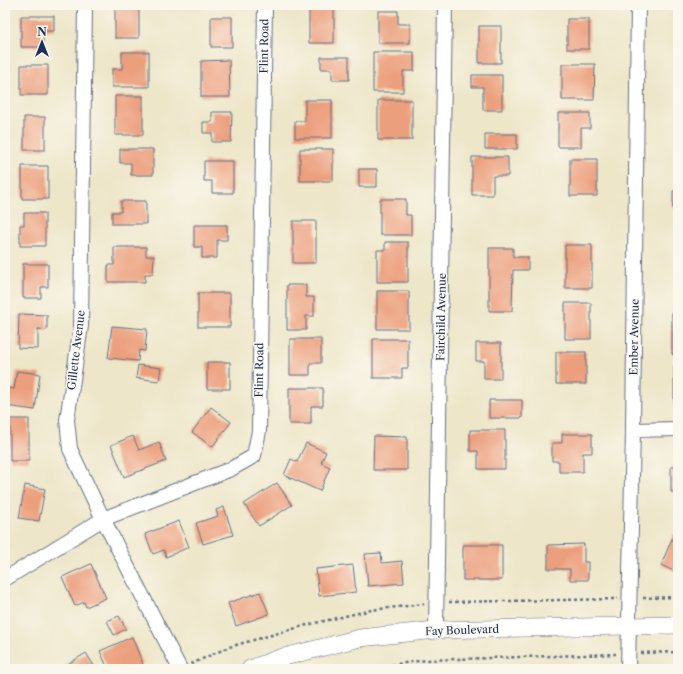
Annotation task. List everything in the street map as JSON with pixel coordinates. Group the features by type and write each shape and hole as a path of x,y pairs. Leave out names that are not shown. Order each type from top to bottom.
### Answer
{"street":[{"name":"Gillette Avenue","path":"85,5 82,326 67,420 70,449 103,519 180,669"},
{"name":"Flint Road","path":"5,579 103,519 231,469 254,456 258,431 265,5"},
{"name":"Fairchild Avenue","path":"436,630 445,5"},
{"name":"Ember Avenue","path":"628,669 633,430 638,5"},
{"path":"633,430 678,429"},
{"name":"Fay Boulevard","path":"250,669 280,658 360,638 436,630 678,625"}],"path":[{"path":"362,669 426,660 678,652"}],"building":[{"path":"115,5 139,5 139,38 115,38"},
{"path":"478,5 508,5 508,7 478,7"},
{"path":"309,8 334,8 334,43 309,43"},
{"path":"378,11 398,11 398,24 410,24 410,43 378,43"},
{"path":"21,16 54,16 54,31 43,31 43,47 21,47"},
{"path":"211,17 232,17 232,47 211,47"},
{"path":"567,19 589,19 589,49 567,49"},
{"path":"479,26 501,26 501,63 479,63"},
{"path":"122,52 149,52 149,87 112,87 112,69 122,69"},
{"path":"373,52 414,52 414,71 403,71 403,92 373,92"},
{"path":"321,57 349,57 349,80 332,80 332,69 321,69"},
{"path":"229,60 230,97 201,97 201,61"},
{"path":"562,64 595,64 594,100 562,100"},
{"path":"21,65 48,65 48,95 21,95"},
{"path":"472,75 502,75 502,110 483,110 483,87 472,87"},
{"path":"115,96 143,96 143,135 115,135"},
{"path":"305,100 332,100 332,138 295,138 295,121 305,121"},
{"path":"378,100 412,100 412,140 378,140"},
{"path":"212,112 232,112 231,142 212,142 212,133 203,133 203,122 212,122"},
{"path":"558,113 590,113 590,128 581,128 581,147 558,147"},
{"path":"24,117 45,117 45,150 24,150"},
{"path":"485,134 517,134 517,149 485,149"},
{"path":"120,149 153,149 153,175 131,175 131,163 120,163"},
{"path":"300,149 333,149 333,181 300,181"},
{"path":"472,157 508,157 508,176 493,176 493,195 472,195"},
{"path":"570,159 597,159 597,196 570,196"},
{"path":"204,161 233,161 233,193 212,193 212,181 204,181"},
{"path":"22,166 48,166 48,199 22,199"},
{"path":"359,169 377,169 377,187 359,187"},
{"path":"673,191 678,191 678,208 673,208"},
{"path":"380,199 406,199 406,215 411,215 411,235 380,235"},
{"path":"121,201 146,201 146,224 112,224 112,212 121,212"},
{"path":"24,213 45,213 45,246 20,246 20,225 24,225"},
{"path":"293,221 316,221 316,263 293,263"},
{"path":"194,225 227,225 227,240 217,240 217,258 202,258 202,247 194,247"},
{"path":"385,242 408,242 408,282 377,282 377,250 385,250"},
{"path":"565,245 592,245 592,288 565,288"},
{"path":"114,247 146,247 146,256 154,256 153,274 145,274 145,282 108,282 108,265 114,265"},
{"path":"489,248 513,248 513,257 528,257 528,270 513,270 512,311 489,311"},
{"path":"23,264 48,264 48,287 41,287 41,298 23,298"},
{"path":"287,285 306,285 306,297 314,297 314,316 306,316 306,330 287,330"},
{"path":"377,291 409,291 409,329 377,329"},
{"path":"198,293 230,293 230,327 198,327"},
{"path":"565,303 591,303 591,339 565,339"},
{"path":"672,313 678,313 678,354 672,354"},
{"path":"19,314 47,315 47,330 38,329 38,349 18,348"},
{"path":"112,326 147,329 145,351 139,350 138,361 108,358"},
{"path":"290,339 321,339 321,363 310,363 310,375 290,375"},
{"path":"373,339 408,339 408,368 402,368 402,378 373,378"},
{"path":"476,343 501,343 501,379 484,379 484,361 476,361"},
{"path":"556,352 586,352 586,384 556,384"},
{"path":"207,362 230,362 230,389 207,389"},
{"path":"138,365 161,368 159,381 136,378"},
{"path":"674,367 678,367 678,404 674,404"},
{"path":"17,371 40,374 35,410 5,406 5,387 14,389"},
{"path":"289,388 323,388 323,406 311,406 311,424 289,424"},
{"path":"489,400 522,400 522,418 489,418"},
{"path":"211,407 231,422 212,447 192,432"},
{"path":"10,419 29,419 29,461 10,461"},
{"path":"470,430 505,430 505,469 478,469 478,451 470,451"},
{"path":"562,434 592,434 592,453 583,453 583,472 559,472 559,461 552,461 552,443 562,443"},
{"path":"133,436 139,450 159,442 166,461 124,477 111,445"},
{"path":"374,436 407,437 407,470 373,470"},
{"path":"306,443 326,452 321,463 330,467 320,491 284,475 291,459 297,462"},
{"path":"671,467 678,467 678,492 671,492"},
{"path":"277,483 292,505 259,526 244,504"},
{"path":"25,485 45,489 39,521 19,518"},
{"path":"224,507 233,535 203,544 196,523 218,516 216,510"},
{"path":"179,521 189,547 166,557 164,550 153,554 145,534"},
{"path":"674,534 678,536 678,573 661,565"},
{"path":"584,544 584,562 588,562 588,580 570,580 570,569 548,569 548,545"},
{"path":"463,545 502,545 502,580 463,580"},
{"path":"381,553 382,563 402,561 404,583 368,586 365,554"},
{"path":"91,564 106,598 86,607 84,602 75,606 62,577"},
{"path":"353,565 356,592 319,596 316,569"},
{"path":"260,592 269,614 236,626 228,603"},
{"path":"119,616 126,629 114,635 107,621"},
{"path":"132,637 143,664 132,669 108,669 100,651"},
{"path":"86,653 96,669 60,669"}]}
